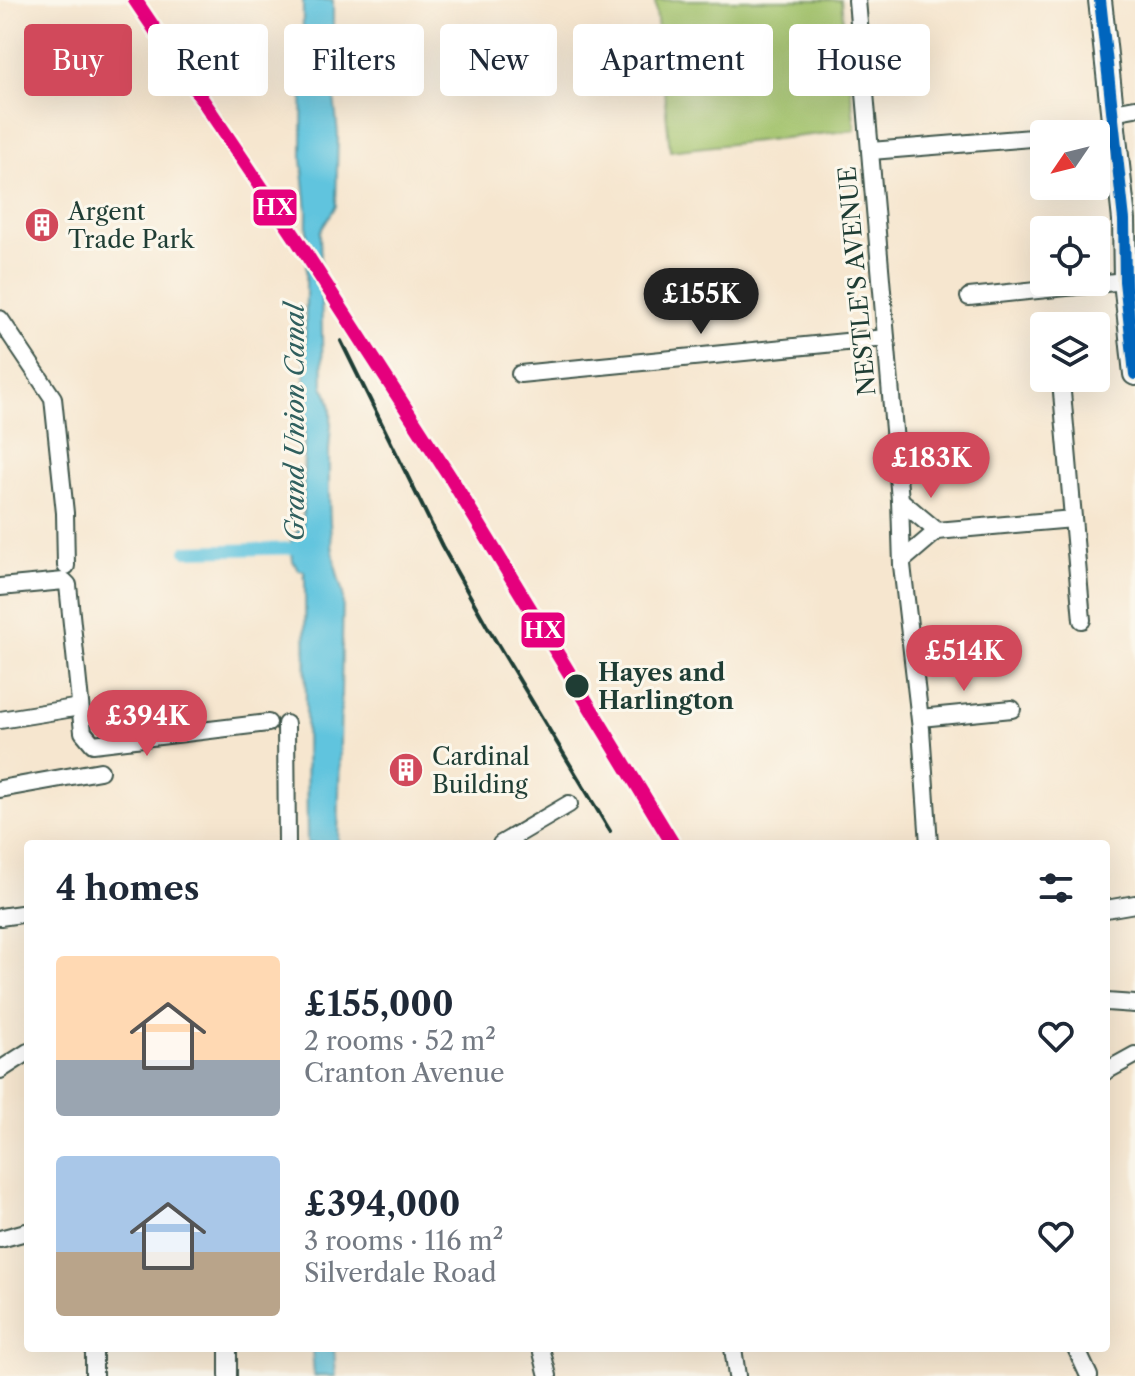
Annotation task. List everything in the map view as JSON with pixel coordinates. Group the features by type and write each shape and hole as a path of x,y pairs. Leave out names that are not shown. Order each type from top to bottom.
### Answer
{"main road":[{"path":"1100,0 1121,117 1130,218 1125,281 1135,369"}],"street":[{"name":"NESTLE'S AVENUE","path":"857,0 900,500 902,565 920,718 929,840"},
{"path":"871,151 1030,138"},
{"path":"969,297 1125,281"},
{"path":"0,319 53,398 65,513 66,566"},
{"path":"520,374 886,338"},
{"path":"1062,392 1082,620"},
{"path":"900,500 937,531"},
{"path":"903,560 937,531 1073,519"},
{"path":"0,587 64,581 68,585 86,738 98,744 268,723"},
{"path":"0,720 80,707"},
{"path":"920,718 1012,709"},
{"path":"286,724 287,840"},
{"path":"0,789 100,771"},
{"path":"508,840 569,804"},
{"path":"1110,908 1135,904"},
{"path":"0,917 24,914"},
{"path":"1110,1002 1135,1003"},
{"path":"0,1070 24,1055"},
{"path":"1110,1069 1135,1055"},
{"path":"0,1239 24,1233"},
{"path":"94,1352 94,1376"},
{"path":"228,1352 228,1376"},
{"path":"542,1352 548,1376"},
{"path":"734,1352 737,1376"},
{"path":"1078,1352 1089,1376"}],"green space":[{"path":"655,0 841,0 844,24 789,24 789,96 851,96 855,130 670,151 665,96 773,96 773,24 657,24"}],"water":[{"path":"303,0 333,0 333,24 303,24"},
{"path":"302,96 334,96 338,134 336,206 320,232 323,386 330,401 331,417 330,523 334,559 343,593 338,840 307,840 305,580 304,571 299,570 293,561 291,538 303,526 307,211 302,159"},
{"path":"312,1352 334,1352 336,1376 314,1376"}],"waterway":[{"name":"Grand Union Canal","path":"186,551 305,548"}],"railway":[{"path":"341,341 442,546 610,831"}],"transit line":[{"name":"HX","path":"135,0 297,240 452,480 671,840"},
{"path":"1100,0 1124,220 1125,281 1135,374"}],"place":[{"name":"Argent Trade Park","path":"42,225"},
{"name":"Hayes and Harlington","path":"577,686"},
{"name":"Cardinal Building","path":"406,770"}]}
